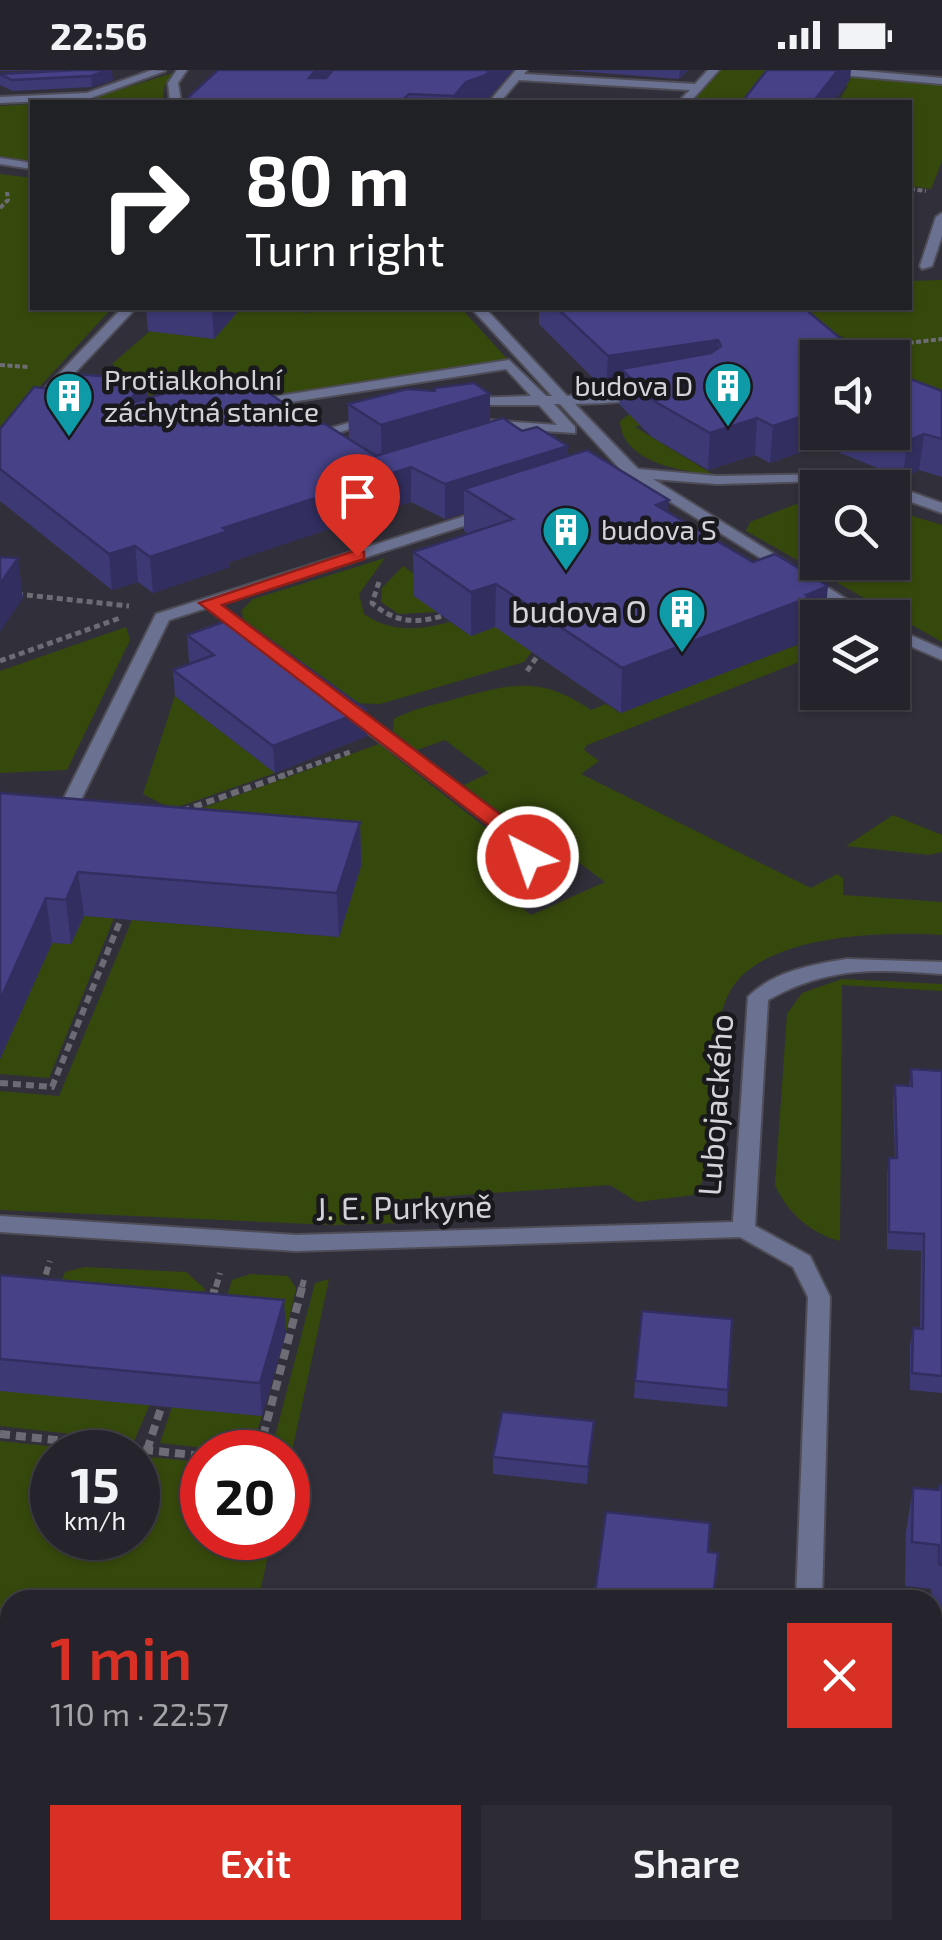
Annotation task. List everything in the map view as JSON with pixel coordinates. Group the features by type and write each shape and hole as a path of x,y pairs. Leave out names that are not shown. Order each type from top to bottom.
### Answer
{"street":[{"path":"107,73 162,70"},
{"path":"0,100 88,96 162,70"},
{"path":"176,100 173,83 182,70"},
{"path":"686,100 714,70"},
{"path":"818,70 942,80"},
{"path":"496,100 519,73 697,87"},
{"path":"0,161 30,166"},
{"path":"926,266 942,217"},
{"path":"912,265 942,268"},
{"path":"30,410 126,310"},
{"path":"480,310 629,470 839,600"},
{"path":"508,364 570,430 462,422 437,428 430,423 330,449 320,451 252,404 508,364"},
{"path":"441,403 608,399 658,390"},
{"path":"268,402 354,466"},
{"path":"312,436 422,408"},
{"path":"576,487 629,470 696,480 750,480 800,473"},
{"path":"910,496 942,508"},
{"path":"69,809 156,612 216,609 511,507"},
{"path":"910,640 942,655"},
{"path":"327,693 518,838 528,857"},
{"name":"Lubojackého","path":"744,1229 758,998 792,975 864,962 942,968"},
{"name":"J. E. Purkyně","path":"0,1224 315,1242 744,1229"},
{"path":"744,1229 802,1262 819,1297 809,1590"}],"path":[{"path":"910,343 942,338"},
{"path":"382,578 373,589 372,603 384,615 405,622 442,616"},
{"path":"0,592 156,612"},
{"path":"0,660 156,612"},
{"path":"527,671 546,644"},
{"path":"164,817 388,738"},
{"path":"0,1083 52,1087 120,919"},
{"path":"265,1430 315,1242"},
{"path":"35,1251 53,1252 36,1307"},
{"path":"210,1308 224,1260"},
{"path":"154,1430 162,1405"},
{"path":"0,1434 30,1437"}],"green space":[{"path":"719,70 774,70 752,100 695,100"},
{"path":"173,73 165,84 162,100 86,100"},
{"path":"805,73 942,85 942,161 931,189 912,186 912,100 840,100 848,86 784,78"},
{"path":"30,104 30,161 0,156 0,106"},
{"path":"0,174 30,178 30,310 110,310 0,430"},
{"path":"942,280 942,402 910,384 910,340 852,340 826,331 798,310 912,310 912,281"},
{"path":"238,310 463,310 509,361 269,401 203,386 148,396 112,364 150,331 214,339"},
{"path":"707,403 635,427 714,475 656,462 631,447 623,435 620,421 631,413"},
{"path":"800,503 800,562 746,531 750,522"},
{"path":"666,515 696,526 708,537 552,625 524,662 380,704 353,703 243,619 242,610 253,599 385,558 359,594 364,614 406,628 450,622 471,636"},
{"path":"910,515 942,525 942,642 910,624 910,600 868,600 833,580 910,580"},
{"path":"403,566 434,588 436,612 399,614 381,602 382,588"},
{"path":"779,625 800,629 800,639"},
{"path":"126,627 130,640 67,770 0,773 0,671"},
{"path":"800,644 800,662 587,745 584,750 599,761 581,774 811,888 837,874 843,878 843,895 942,902 942,935 889,934 825,940 767,958 744,973 729,993 719,1022 708,1161 693,1195 637,1202 610,1185 406,1199 402,1223 333,1225 0,1210 0,1091 59,1096 132,920 339,937 360,866 175,818 379,744 519,854 478,872 531,915 605,882 550,841 542,844 464,785 489,773 445,740 417,750 393,731 394,719 475,694 525,686 556,691 591,710 606,704 620,713"},
{"path":"175,696 275,773 172,809 143,794"},
{"path":"893,815 942,835 942,852 929,855 846,846"},
{"path":"83,916 114,918 49,1078 0,1074 0,1059 52,943 71,944"},
{"path":"842,979 942,984 942,991 842,985 840,1241 801,1220 775,1185 787,1014 802,993"},
{"path":"85,1267 186,1272 205,1289 193,1323 50,1309 65,1272"},
{"path":"251,1274 288,1276 296,1288 286,1332 218,1325 232,1280"},
{"path":"329,1279 297,1430 277,1430 315,1283"},
{"path":"0,1389 150,1404 139,1430 0,1426"},
{"path":"172,1407 262,1416 257,1430 180,1430 180,1445 160,1443"},
{"path":"0,1441 30,1444 30,1560 160,1560 160,1458 180,1460 180,1560 267,1560 260,1590 0,1590"}],"building":[{"path":"108,70 91,76 12,80 0,74"},
{"path":"218,70 316,70 309,78 326,78 333,70 490,70 466,82 454,96 409,94 403,100 185,100"},
{"path":"767,70 838,70 815,100 744,100"},
{"path":"559,310 806,310 842,340 800,340 800,417 773,426 757,418 710,433 654,401 621,369 711,353 721,346 718,340 608,356"},
{"path":"65,373 147,380 125,405 196,384 265,390 311,423 325,424 376,456 503,418 522,431 537,427 568,446 445,484 411,467 223,528 228,531 150,557 135,546 109,554 0,469 0,429 34,387 53,389"},
{"path":"910,379 942,391 942,439 924,434 910,440"},
{"path":"474,383 490,394 381,425 348,404 407,389 435,391"},
{"path":"587,450 669,500 656,505 753,562 775,554 800,569 800,580 818,580 828,586 806,595 810,597 622,668 496,584 471,592 413,552 513,519 464,489"},
{"path":"0,557 18,558 0,584"},
{"path":"238,617 366,710 273,746 173,670 214,655 187,635"},
{"path":"0,793 360,822 337,893 78,872 66,900 46,898 0,1000"},
{"path":"911,1069 942,1071 942,1376 912,1373 913,1328 923,1329 924,1234 889,1232 889,1158 897,1158 895,1085 912,1086"},
{"path":"0,1275 284,1300 260,1383 0,1359"},
{"path":"642,1311 732,1319 728,1390 635,1381"},
{"path":"502,1412 594,1421 588,1467 493,1457"},
{"path":"939,1486 942,1565 939,1545 912,1542 913,1488 939,1490"},
{"path":"606,1512 710,1523 708,1552 718,1553 714,1590 595,1590"}],"place":[{"name":"budova D","path":"728,428"},
{"name":"Protialkoholní záchytná stanice","path":"69,438"},
{"name":"budova S","path":"566,572"},
{"name":"budova O","path":"682,654"}],"route":[{"path":"357,556 208,603 518,838 528,857"}]}
